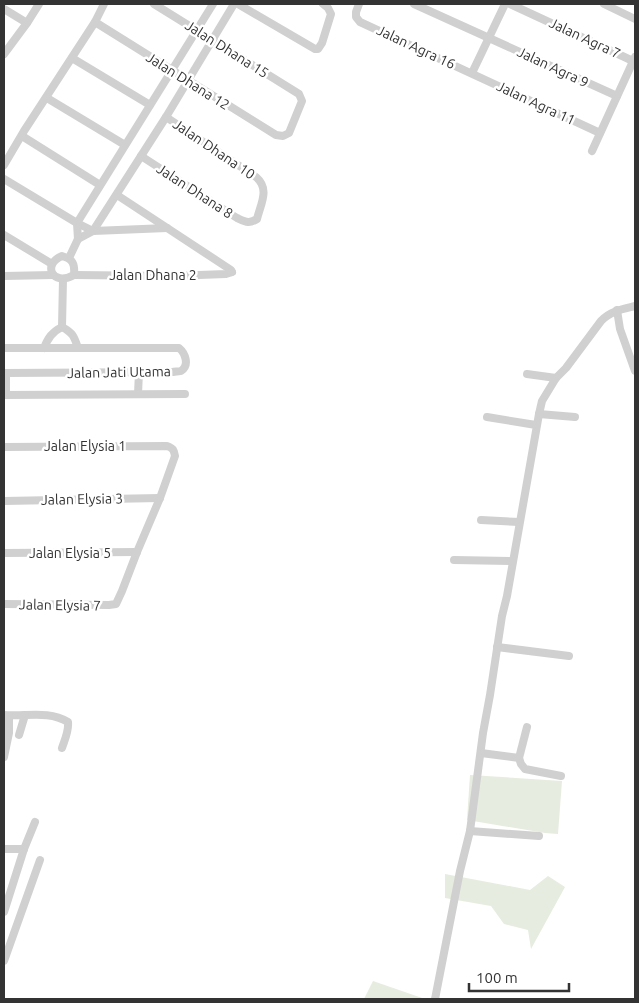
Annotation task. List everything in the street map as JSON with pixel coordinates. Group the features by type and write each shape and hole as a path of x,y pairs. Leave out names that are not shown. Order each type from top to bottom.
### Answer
{"street":[{"path":"4,54 39,4"},
{"path":"4,165 95,22 104,4"},
{"name":"Jalan Dhana 15","path":"154,4 300,94 302,101 289,133 283,136"},
{"path":"69,258 78,238 77,223 214,4"},
{"path":"93,231 166,117 234,4"},
{"path":"238,4 318,49 322,43 331,14 323,4"},
{"name":"Jalan Agra 16","path":"359,4 356,18 360,22 472,73"},
{"name":"Jalan Agra 9","path":"414,4 617,96"},
{"path":"472,73 505,4"},
{"name":"Jalan Agra 7","path":"510,4 634,59"},
{"path":"604,4 635,18"},
{"path":"4,9 27,23"},
{"name":"Jalan Dhana 12","path":"95,22 276,135 283,136"},
{"path":"72,58 150,105"},
{"path":"592,151 634,59"},
{"name":"Jalan Agra 11","path":"472,73 600,133"},
{"path":"46,98 125,145"},
{"name":"Jalan Dhana 10","path":"166,117 261,182 264,191 257,218 252,222"},
{"path":"22,136 100,186"},
{"name":"Jalan Dhana 8","path":"141,156 236,218 252,222"},
{"path":"4,179 93,231"},
{"path":"116,195 167,228"},
{"path":"78,238 93,231 167,228"},
{"name":"Jalan Dhana 2","path":"74,275 187,276 232,272 232,270 167,228"},
{"path":"4,235 52,264"},
{"path":"62,256 69,258 73,263 74,275 63,279 58,278 51,270 52,264 62,256"},
{"path":"4,276 54,275"},
{"path":"62,327 63,279"},
{"path":"435,999 460,871 470,832 497,647 536,425 542,401 556,378 566,368 604,318 616,310 635,306"},
{"path":"616,310 620,329 635,371"},
{"path":"62,327 75,337 78,348"},
{"path":"44,348 50,336 62,327"},
{"name":"Jalan Jati Utama","path":"4,348 179,348 184,351 186,359 185,366 180,371 172,372 5,373"},
{"path":"138,394 139,372"},
{"path":"5,373 5,395 186,394"},
{"path":"527,374 556,378"},
{"path":"539,414 575,417"},
{"path":"487,417 536,425"},
{"name":"Jalan Elysia 1","path":"4,447 167,446 175,451 175,456 160,498"},
{"path":"137,552 160,498"},
{"name":"Jalan Elysia 3","path":"4,501 160,498"},
{"path":"480,520 519,522"},
{"name":"Jalan Elysia 5","path":"4,553 137,552"},
{"name":"Jalan Elysia 7","path":"4,604 116,604 137,552"},
{"path":"454,560 512,561"},
{"path":"497,647 569,656"},
{"path":"4,757 8,733 6,715 49,715 68,722 68,733 62,748"},
{"path":"19,735 25,715"},
{"path":"527,726 519,758 521,764 525,769 561,776"},
{"path":"481,753 519,758"},
{"path":"4,912 6,896 35,822"},
{"path":"470,832 539,836"},
{"path":"4,849 24,849"},
{"path":"4,961 40,860"}],"shaded area":[{"path":"470,775 562,781 558,834 467,820"},
{"path":"445,874 530,890 548,876 565,887 531,949 528,930 504,924 491,906 445,898"},
{"path":"373,981 425,999 364,999"}]}
